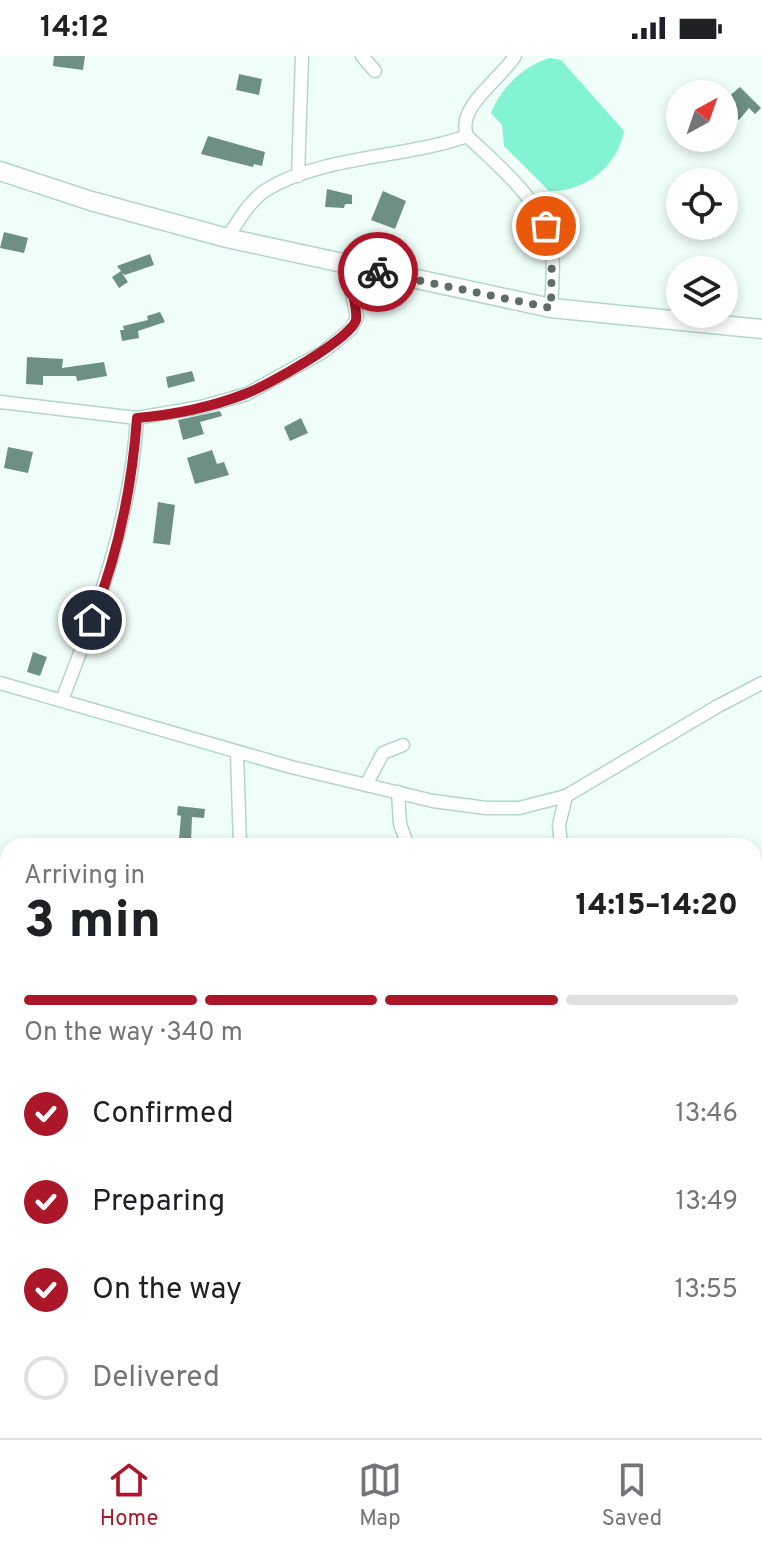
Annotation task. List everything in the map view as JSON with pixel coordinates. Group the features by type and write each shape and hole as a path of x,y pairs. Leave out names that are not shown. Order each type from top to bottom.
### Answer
{"highway":[{"path":"0,171 91,201 227,238 551,308 762,329"}],"street":[{"path":"298,176 302,56"},
{"path":"362,56 375,71"},
{"path":"515,56 464,120 467,136 516,185 546,226 552,249 551,308"},
{"path":"227,238 250,204 265,191 298,176 350,162 445,144 467,136"},
{"path":"0,402 137,418 160,416 247,394 341,340 351,329 357,317 346,265"},
{"path":"62,700 103,592 122,527 134,465 137,418"},
{"path":"0,683 237,753 433,801 486,808 519,808 566,796 762,683"},
{"path":"366,785 383,753 403,745"},
{"path":"237,753 240,838"},
{"path":"398,792 400,824 405,838"},
{"path":"560,838 559,825 566,796"}],"shaded area":[{"path":"550,58 561,60 624,131 614,156 597,175 575,187 549,191 504,146 502,125 491,113 514,79 531,66"}],"building":[{"path":"54,56 85,56 83,70 53,66"},
{"path":"239,74 262,79 259,95 236,90"},
{"path":"740,87 761,108 755,114 749,108 739,120 738,119"},
{"path":"208,136 265,152 262,166 254,164 253,167 201,154"},
{"path":"327,189 352,195 352,204 345,204 344,208 325,207"},
{"path":"383,191 406,201 395,229 371,220"},
{"path":"4,232 28,238 24,253 0,248"},
{"path":"150,254 154,265 125,275 122,273 128,282 119,288 112,277 121,271 117,266"},
{"path":"160,312 165,322 138,331 139,338 122,341 120,330 124,330 123,326 148,320 147,316"},
{"path":"27,357 63,359 62,368 104,362 107,376 77,381 76,376 43,376 43,385 26,384"},
{"path":"192,371 195,381 168,388 166,377"},
{"path":"220,411 222,416 200,422 204,434 183,440 178,420"},
{"path":"301,418 308,433 290,441 284,427"},
{"path":"8,447 33,452 28,473 4,468"},
{"path":"212,450 217,464 224,462 229,475 195,484 187,458"},
{"path":"158,502 175,505 170,545 153,543"},
{"path":"33,652 47,657 40,676 27,672"},
{"path":"178,806 205,809 204,818 192,817 191,838 179,838 181,816 177,815"}],"way so far":[{"path":"378,272 551,308 552,249 546,226"}],"route":[{"path":"92,620 122,527 134,465 137,418 160,416 247,394 323,352 341,340 357,317 346,265 378,272"}]}
